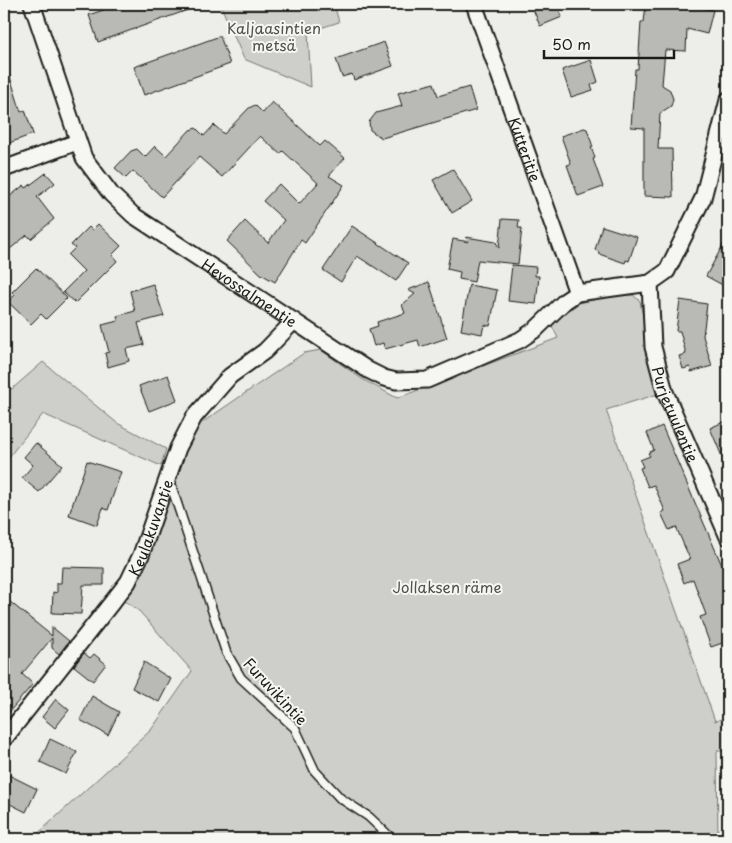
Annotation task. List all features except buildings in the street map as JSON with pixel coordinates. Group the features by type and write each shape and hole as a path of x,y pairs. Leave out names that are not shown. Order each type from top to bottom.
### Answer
{"street":[{"name":"Hevossalmentie","path":"32,4 78,142 96,178 133,215 376,375 396,381 411,382 427,380 452,370 520,340 536,330 564,301 577,293"},
{"name":"Kutteritie","path":"474,4 577,293"},
{"path":"577,293 650,283 667,271 698,213 712,170 728,100"},
{"path":"4,170 78,142"},
{"name":"Purjetuulentie","path":"650,283 653,347 665,392 726,527"},
{"name":"Keulakuvantie","path":"4,739 128,582 141,555 168,474 186,431 204,403 230,376 278,340 294,322"}],"lane":[{"name":"Furuvikintie","path":"168,474 226,652 241,678 295,728 315,771 340,798 370,817 387,831 392,839"}],"green space":[{"name":"Kaljaasintien metsä","path":"220,4 334,4 339,22 308,32 311,87 244,59"},
{"name":"Jollaksen räme","path":"615,295 633,295 640,301 658,394 606,410 715,721 728,717 728,751 717,751 718,839 32,839 151,730 192,671 139,611 123,600 143,569 183,457 200,424 304,353 321,350 362,379 397,398 558,338 551,324 579,303"},
{"path":"43,362 117,423 166,449 161,466 43,414 4,463 4,386 12,389"}]}
